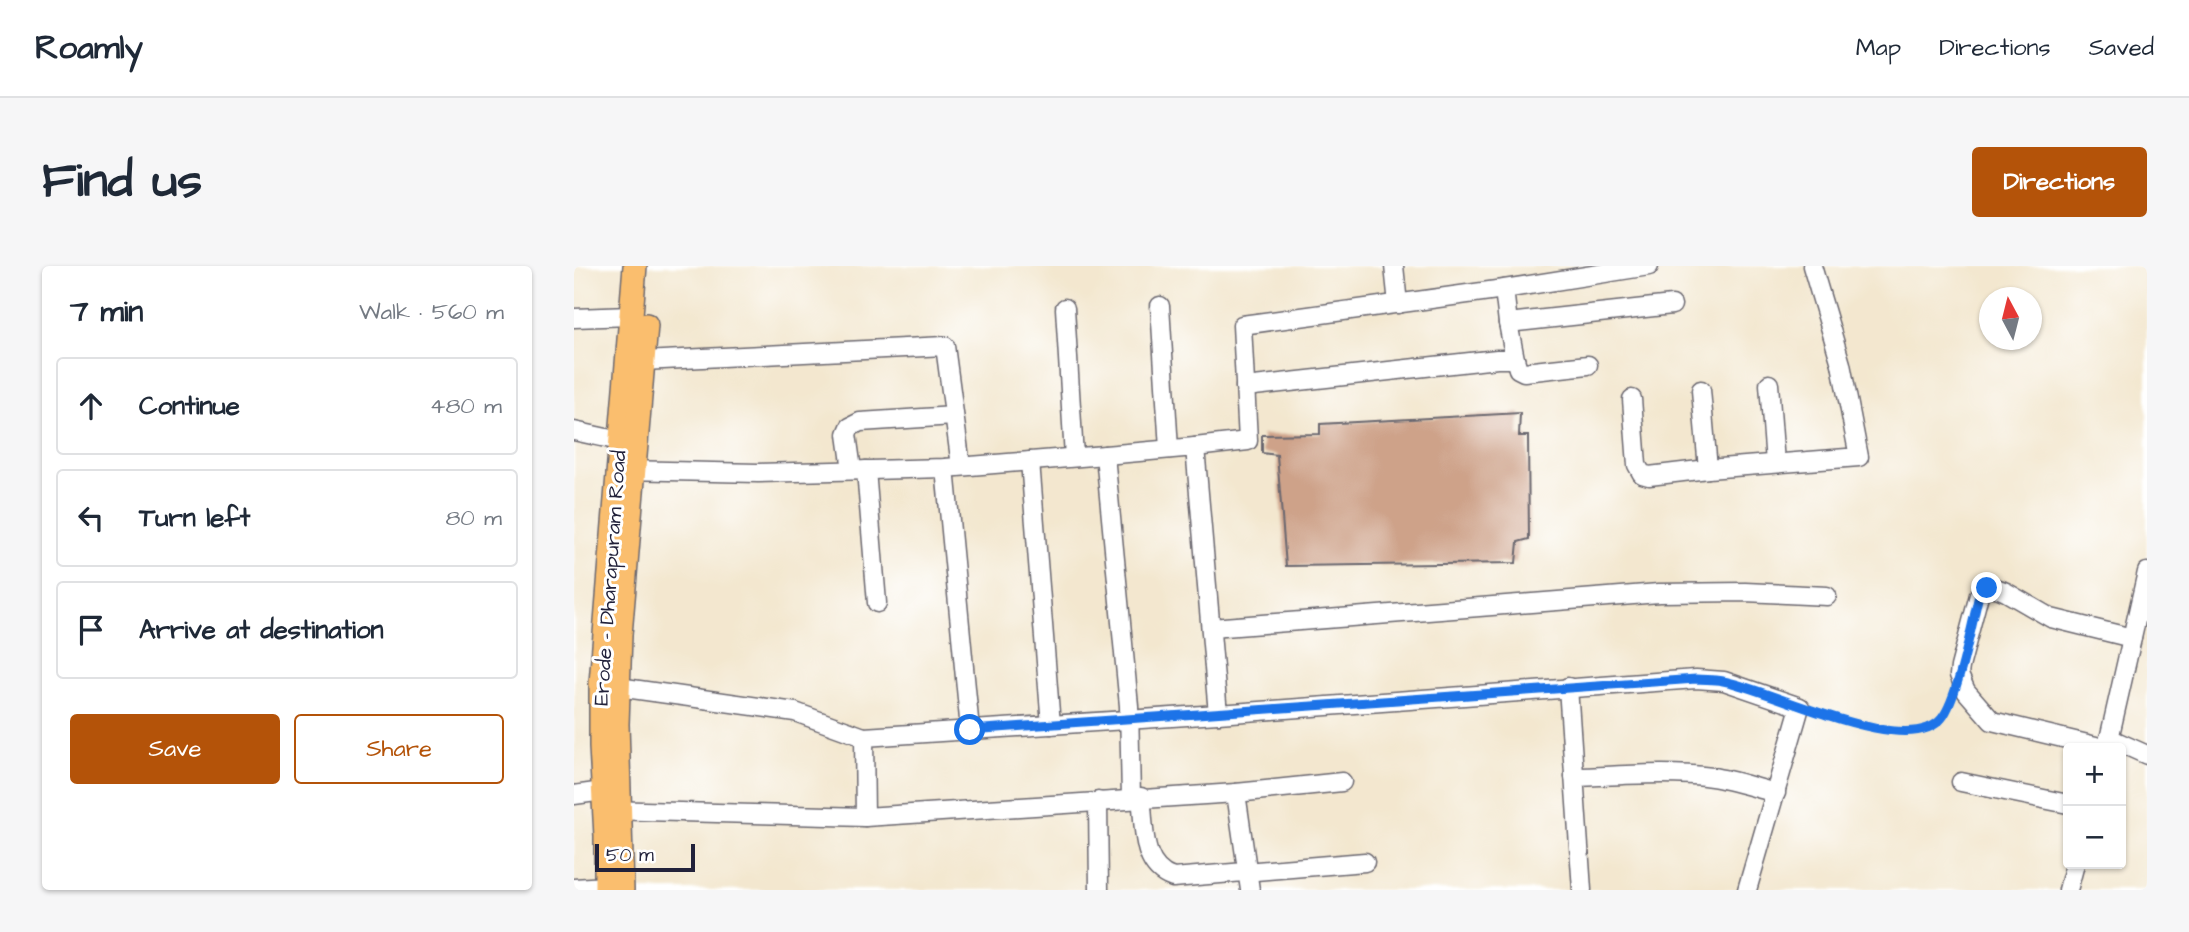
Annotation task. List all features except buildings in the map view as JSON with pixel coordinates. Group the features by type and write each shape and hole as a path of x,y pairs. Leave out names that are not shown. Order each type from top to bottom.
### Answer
{"main road":[{"name":"Erode - Dharapuram Road","path":"610,803 617,724 626,470 620,440 635,266"},
{"name":"Erode - Dharapuram Road","path":"612,889 610,803 601,683 626,470 643,361 650,266"}],"street":[{"path":"1394,266 1398,304"},
{"path":"626,470 758,473 953,467 1248,441 1242,325 1649,266"},
{"path":"1632,399 1637,465 1642,474 1649,476 1859,457 1841,364 1812,266"},
{"path":"1504,289 1507,323 1518,369 1524,372 1588,365"},
{"path":"1507,323 1672,305"},
{"path":"1160,306 1169,449"},
{"path":"1065,308 1074,457"},
{"path":"574,318 631,316"},
{"path":"643,361 946,346 954,416 953,467 970,730"},
{"path":"1245,387 1515,359"},
{"path":"1769,384 1775,463"},
{"path":"1701,390 1708,469"},
{"path":"877,603 859,470 847,441 850,426 860,422 954,416"},
{"path":"574,431 620,440"},
{"path":"1195,447 1218,714"},
{"path":"1105,455 1136,798 1148,855 1158,871 1172,878 1249,882 1365,862"},
{"path":"1030,461 1051,725"},
{"path":"2107,743 2147,572"},
{"path":"2097,743 1992,721 1966,691 1959,675 1979,595 1987,588 1998,588 2051,618 2132,638"},
{"path":"1211,628 1659,593 1745,592 1827,596"},
{"path":"618,687 795,712 864,737 1218,714 1568,687 1696,679 1724,681 1800,707 1747,890"},
{"path":"1568,687 1582,890"},
{"path":"864,737 865,817"},
{"path":"2126,750 2147,755"},
{"path":"1574,777 1694,775 1776,793"},
{"path":"574,795 610,803 865,817 1236,793 1342,782"},
{"path":"1961,782 2063,803"},
{"path":"1236,793 1249,882"},
{"path":"1098,801 1099,890"},
{"path":"2068,890 2074,869"},
{"path":"574,888 612,889"}],"path":[{"path":"1800,707 1874,728 1919,732 1942,718 1959,675"}],"route":[{"path":"970,730 1696,679 1724,681 1874,728 1919,732 1934,725 1948,707 1979,595 1987,588"}]}
